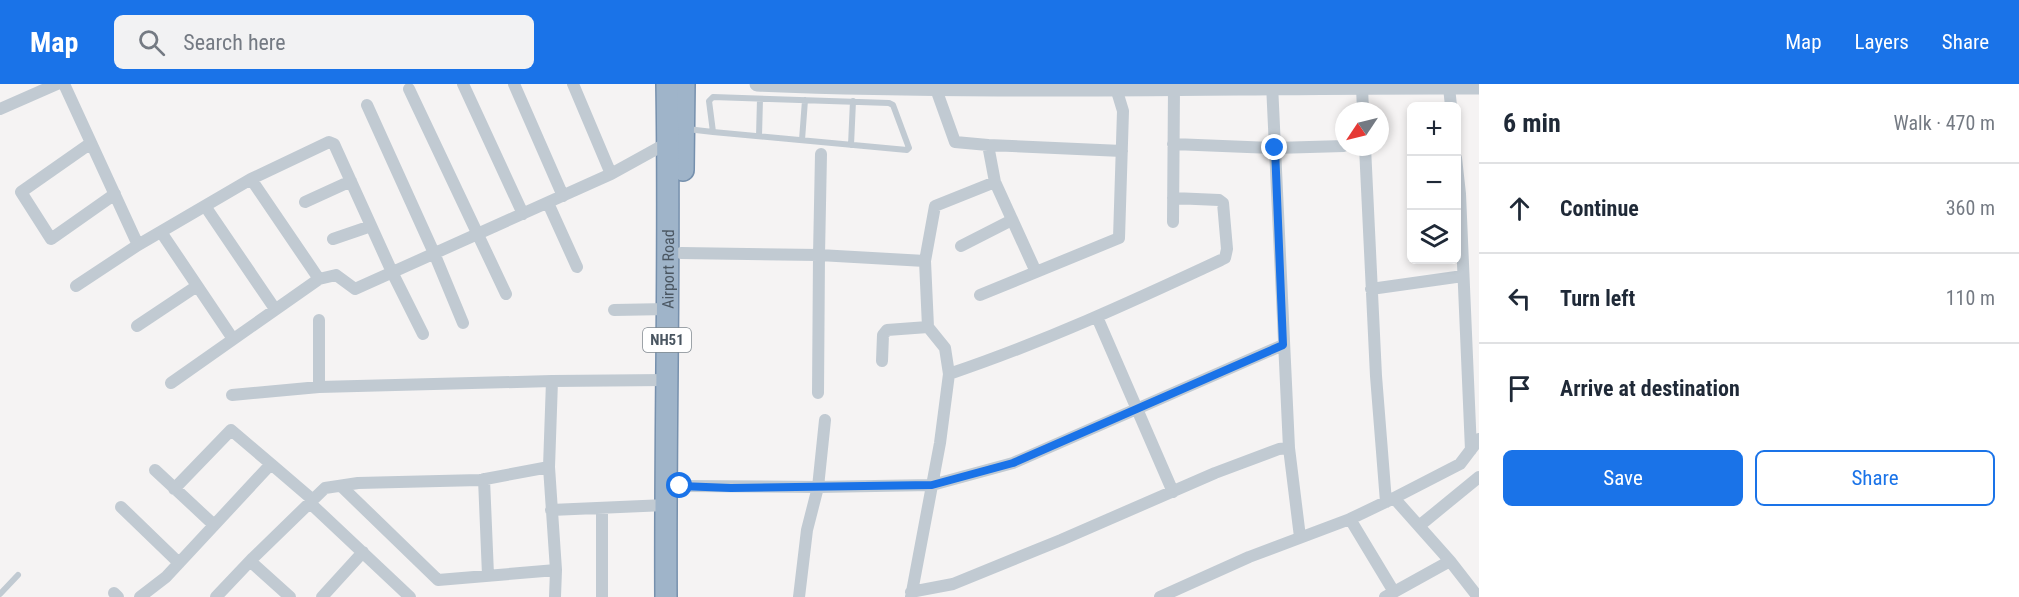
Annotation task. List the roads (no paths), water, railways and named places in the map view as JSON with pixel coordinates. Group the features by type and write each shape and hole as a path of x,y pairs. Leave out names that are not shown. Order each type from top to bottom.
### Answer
{"highway":[{"name":"Airport Road","path":"667,84 676,136 681,254 680,597"},
{"name":"Airport Road","path":"666,597 668,309 676,136 684,84"}],"street":[{"path":"0,109 57,84"},
{"path":"64,84 138,245"},
{"path":"463,84 523,214"},
{"path":"514,84 563,196"},
{"path":"573,84 611,174"},
{"path":"758,91 813,85 936,89 993,86 1479,87"},
{"path":"1168,86 1173,144 1173,222"},
{"path":"1272,86 1289,448 1300,537"},
{"path":"1362,87 1363,102"},
{"path":"1449,87 1451,102"},
{"path":"980,295 1119,238 1123,111 1116,88"},
{"path":"409,89 506,294"},
{"path":"936,89 955,142 1122,151"},
{"path":"367,105 463,323"},
{"path":"171,383 319,279 336,275 354,288 611,174 676,136"},
{"path":"76,286 138,245 251,179 329,142 338,149 392,272 423,334"},
{"path":"91,143 21,192 51,239 115,194"},
{"path":"1173,144 1275,148 1335,146"},
{"path":"988,145 995,182 1036,272"},
{"path":"818,393 821,154"},
{"path":"1365,156 1371,289 1390,500 1419,526 1476,589"},
{"path":"251,179 319,279"},
{"path":"305,202 351,181"},
{"path":"995,182 935,206 925,261 928,327 945,348 949,374 940,443 911,594 953,584 1215,473 1279,449 1289,448"},
{"path":"949,374 1003,356 1097,317 1225,258 1227,249 1225,206 1221,201 1173,198"},
{"path":"548,202 577,267"},
{"path":"205,206 275,309"},
{"path":"1461,210 1471,450"},
{"path":"961,246 1012,220"},
{"path":"333,240 371,226"},
{"path":"161,232 233,339"},
{"path":"681,254 819,255 925,261"},
{"path":"1371,289 1463,276"},
{"path":"137,326 197,286"},
{"path":"614,310 668,309"},
{"path":"1097,317 1173,492"},
{"path":"319,387 320,320"},
{"path":"882,361 883,335 887,330 928,327"},
{"path":"680,486 932,485 1013,463 1283,345"},
{"path":"232,395 319,387 666,380"},
{"path":"552,381 549,467 556,570 555,597"},
{"path":"799,597 807,530 818,487 825,420"},
{"path":"174,489 231,430 312,501 402,594"},
{"path":"1160,597 1300,537 1350,519 1390,500 1460,464 1479,439"},
{"path":"140,597 166,577 271,464"},
{"path":"216,597 325,488 358,483 484,479 549,467"},
{"path":"154,470 214,525"},
{"path":"1419,526 1479,477"},
{"path":"484,479 488,575"},
{"path":"341,486 438,580 556,570"},
{"path":"551,510 666,505"},
{"path":"121,507 179,563"},
{"path":"602,508 602,597"},
{"path":"1350,519 1397,593 1450,561"},
{"path":"322,597 363,552"},
{"path":"250,561 290,597"}],"lane":[{"path":"676,136 713,132 907,150 909,148 891,103 805,100 758,91 711,98 709,101 713,132"},
{"path":"758,91 759,136"},
{"path":"802,141 805,100"},
{"path":"851,145 853,101"},
{"path":"0,594 18,575"}]}
